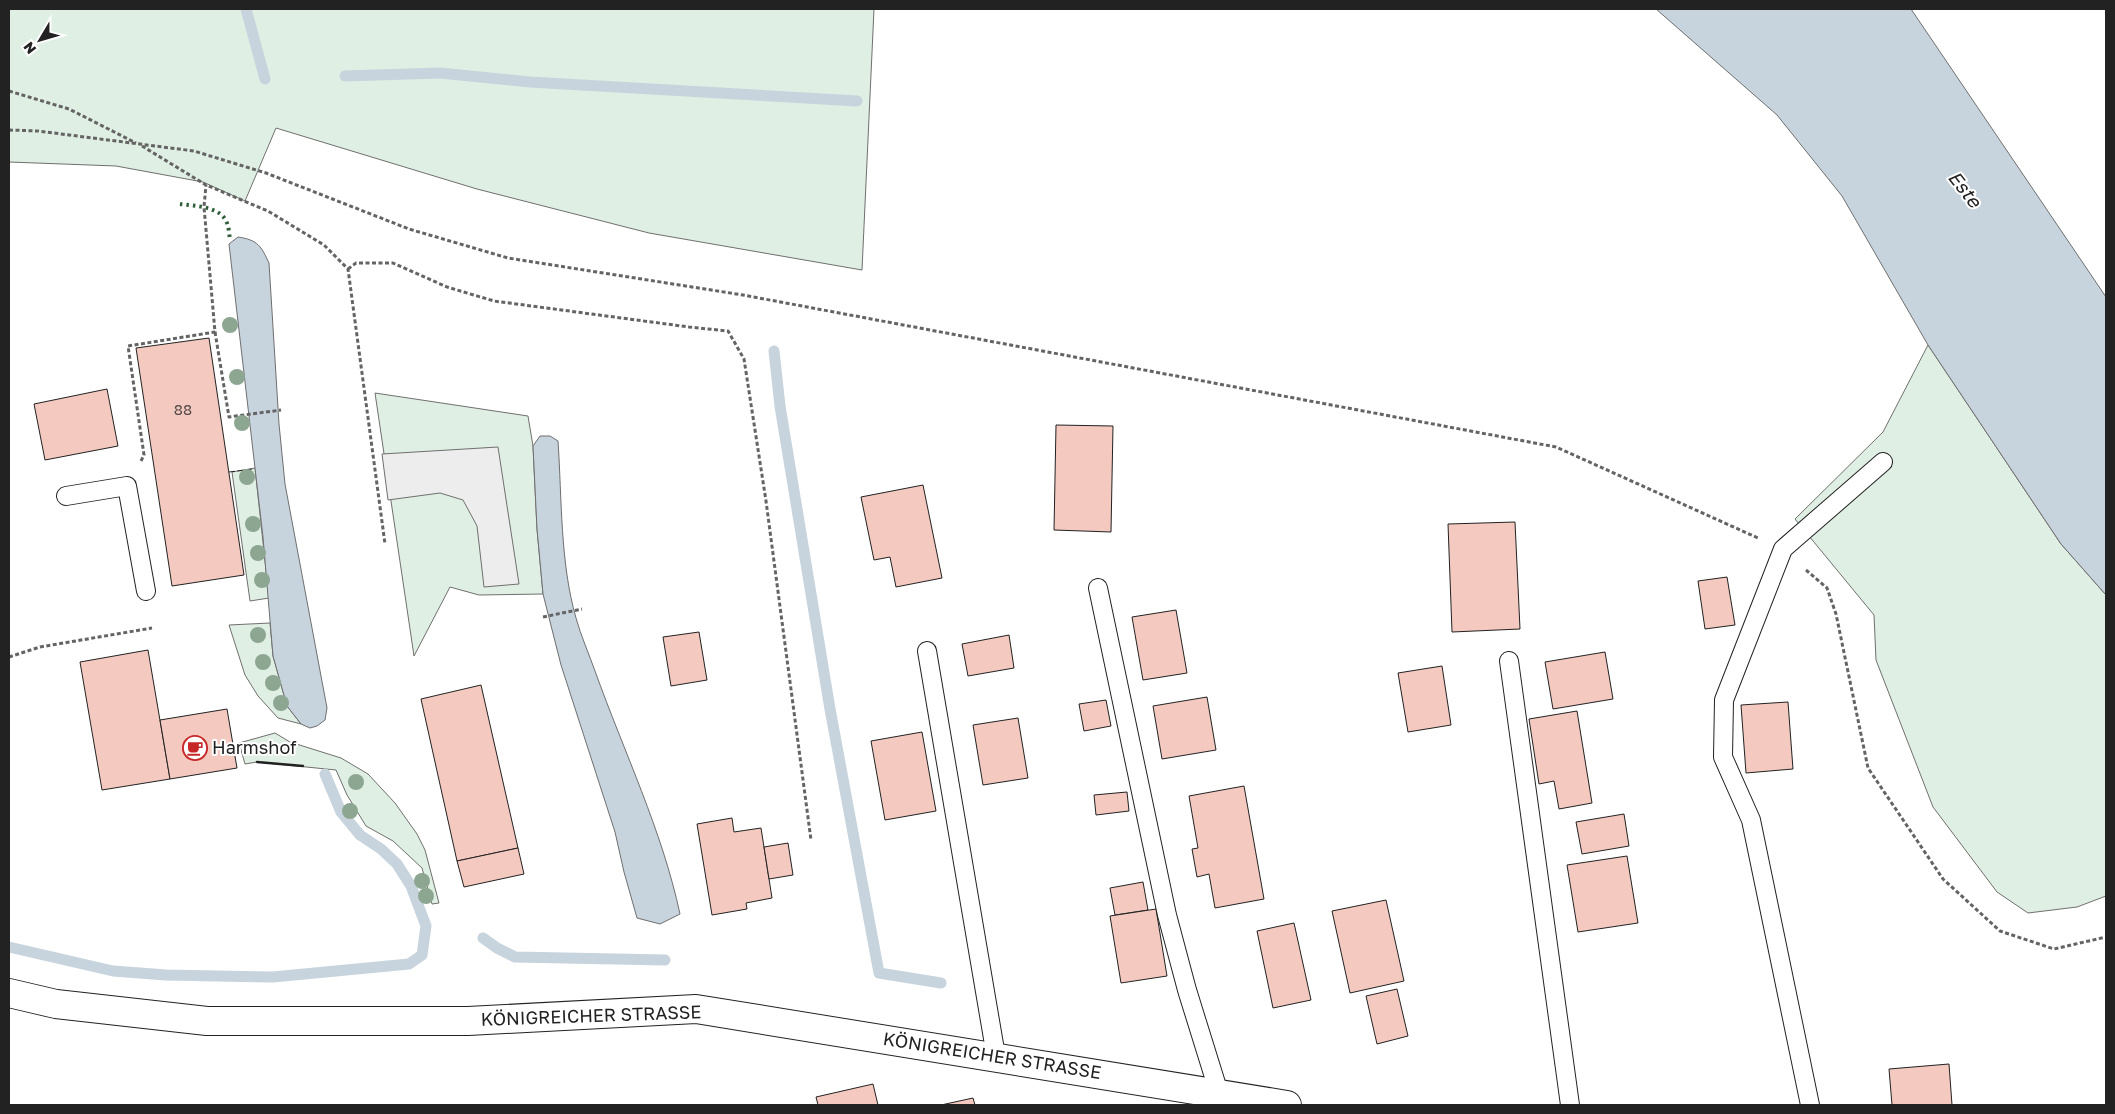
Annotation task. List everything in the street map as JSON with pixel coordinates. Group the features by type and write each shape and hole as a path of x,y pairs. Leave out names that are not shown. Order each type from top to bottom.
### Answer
{"street":[{"name":"KÖNIGREICHER STRASSE","path":"9,993 56,1004 207,1020 468,1021 696,1009 996,1056 1220,1099 1287,1105"}],"lane":[{"path":"1810,1105 1751,820 1723,757 1724,700 1783,550 1882,462"},
{"path":"66,496 126,486 146,591"},
{"path":"1098,588 1167,915 1187,990 1220,1099"},
{"path":"927,651 996,1056"},
{"path":"1508,662 1570,1105"}],"path":[{"path":"9,90 68,109 139,144 206,185 276,216 324,246 348,269 385,544"},
{"path":"9,130 38,131 203,154 266,173 409,229 508,258 752,297 1556,447 1783,550 1827,588 1836,614 1868,768 1943,879 2000,931 2054,949 2106,936"},
{"path":"206,185 204,207 215,332 229,417 281,410"},
{"path":"348,269 356,263 393,263 447,287 494,301 728,331 744,359 766,501 811,840"},
{"path":"126,486 144,455 128,346 215,332"},
{"path":"543,617 582,609"},
{"path":"9,657 40,647 152,628"}],"green space":[{"path":"9,9 874,9 862,270 649,233 477,189 276,128 245,201 203,182 116,166 9,162"},
{"path":"1928,345 2061,544 2106,595 2106,896 2077,907 2028,913 1997,892 1933,807 1876,660 1874,615 1795,519 1883,432"},
{"path":"375,393 528,416 533,446 537,529 543,594 479,595 450,587 414,656"},
{"path":"255,468 269,598 250,601 232,472"},
{"path":"270,623 273,656 287,706 301,724 278,718 258,696 245,675 229,625"},
{"path":"275,733 290,742 341,758 368,774 395,803 417,834 425,850 439,903 432,904 422,868 393,841 366,826 347,795 336,770 257,762 245,764 239,743"}],"shaded area":[{"path":"498,447 519,584 484,587 477,526 463,500 440,493 388,500 382,454"}],"water":[{"name":"Este","path":"1656,9 1911,9 2106,297 2106,595 2061,544 1928,345 1842,196 1777,115"},
{"path":"238,237 250,240 258,245 269,263 279,424 285,484 327,708 325,720 317,726 310,728 301,724 287,706 273,656 263,537 229,244"},
{"path":"540,436 550,436 558,441 564,553 576,618 653,822 680,914 660,924 637,918 615,832 561,665 543,594 537,529 533,446"}],"building":[{"path":"209,338 244,575 172,586 136,348"},
{"path":"107,389 118,446 45,460 34,404"},
{"path":"1056,425 1113,426 1111,532 1054,530"},
{"path":"923,485 942,578 896,587 890,557 874,560 861,497"},
{"path":"1515,522 1520,629 1452,632 1448,524"},
{"path":"1727,577 1735,625 1705,629 1698,581"},
{"path":"1176,610 1187,673 1143,680 1132,617"},
{"path":"699,632 707,680 671,686 663,637"},
{"path":"1009,635 1014,668 968,676 962,644"},
{"path":"148,650 170,779 102,790 80,662"},
{"path":"1605,652 1613,699 1553,709 1545,662"},
{"path":"1442,666 1451,725 1408,732 1398,673"},
{"path":"481,685 518,848 457,861 421,699"},
{"path":"1207,697 1216,750 1162,759 1153,706"},
{"path":"1106,700 1111,726 1084,731 1079,704"},
{"path":"1788,702 1793,769 1746,773 1741,705"},
{"path":"227,709 237,768 170,779 160,720"},
{"path":"1577,711 1592,803 1559,809 1554,781 1539,784 1529,719"},
{"path":"1018,718 1028,778 983,785 973,725"},
{"path":"922,732 936,811 885,820 871,741"},
{"path":"1244,786 1264,899 1215,908 1209,874 1197,877 1192,849 1198,848 1189,796"},
{"path":"1127,792 1129,811 1096,815 1094,795"},
{"path":"1624,814 1629,846 1582,854 1576,822"},
{"path":"732,818 734,832 761,828 772,898 746,903 747,909 712,915 697,824"},
{"path":"788,843 793,875 769,879 764,847"},
{"path":"518,848 524,874 464,887 457,861"},
{"path":"1627,856 1638,923 1578,932 1567,865"},
{"path":"1143,882 1148,910 1115,915 1110,888"},
{"path":"1386,900 1404,981 1350,993 1332,911"},
{"path":"1156,909 1167,976 1121,983 1110,916"},
{"path":"1294,923 1311,1000 1273,1008 1257,931"},
{"path":"1397,989 1408,1036 1377,1044 1366,996"},
{"path":"1949,1064 1952,1105 1892,1105 1889,1069"},
{"path":"873,1084 878,1105 818,1105 816,1097"},
{"path":"973,1098 975,1105 941,1105"}],"waterway":[{"path":"246,9 265,79"},
{"path":"345,76 440,73 530,82 857,101"},
{"path":"774,351 780,406 830,709 879,973 941,983"},
{"path":"9,947 113,971 166,975 273,977 409,964 422,955 426,926 411,886 397,864 381,849 360,835 341,812 325,774"},
{"path":"483,938 515,957 665,960"}],"hedge":[{"path":"180,204 199,206 219,213 227,223 230,239"}],"fence":[{"path":"229,472 253,469"}],"wall":[{"path":"257,762 303,766"}],"place":[{"name":"Harmshof","path":"195,748"}]}
